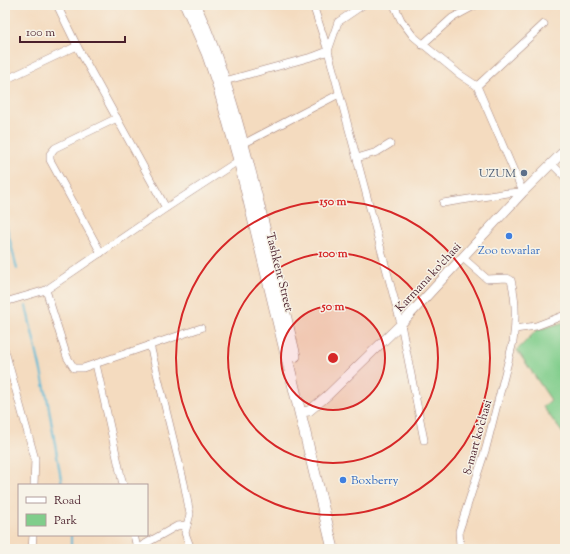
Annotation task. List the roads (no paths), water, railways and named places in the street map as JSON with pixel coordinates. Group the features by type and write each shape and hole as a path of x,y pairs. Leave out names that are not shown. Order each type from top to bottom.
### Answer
{"highway":[{"name":"Tashkent Street","path":"186,5 221,82 243,144 243,158"},
{"name":"Tashkent Street","path":"195,5 204,26 243,158 305,411 341,549"},
{"name":"Tashkent Street","path":"305,411 333,549"}],"main road":[{"name":"Karmana ko'chasi","path":"305,411 328,394 401,324 523,192 565,150"}],"street":[{"path":"58,5 77,46 166,208"},
{"path":"313,5 328,51 401,324 424,440"},
{"path":"221,82 328,51 338,22 363,5"},
{"path":"394,5 401,20 422,45 458,74 477,86 523,192 508,192 443,203"},
{"path":"422,45 452,18 476,5"},
{"path":"477,86 544,24"},
{"path":"5,80 77,46"},
{"path":"243,144 339,94"},
{"path":"101,253 50,160 50,154 55,148 117,118"},
{"path":"356,158 376,152 390,144"},
{"path":"5,302 46,290 166,208 243,158"},
{"path":"551,163 565,177"},
{"name":"8-mart ko'chasi","path":"463,258 487,279 507,278 511,280 515,329 514,342 486,448 459,531 460,545 463,549"},
{"path":"46,290 67,357 74,368 83,368 96,364 201,328"},
{"path":"515,329 536,326 565,315"},
{"path":"150,345 184,483 190,514 185,533 191,549"},
{"path":"5,351 35,459 34,484"},
{"path":"96,364 123,484"},
{"path":"134,536 136,549 177,526 187,526"},
{"path":"32,536 32,549"}],"waterway":[{"path":"5,220 17,269"},
{"path":"26,306 47,397 62,484"},
{"path":"71,536 71,549"}],"place":[{"name":"UZUM","path":"524,173"},
{"name":"Zoo tovarlar","path":"509,236"},
{"name":"Boxberry","path":"343,480"}]}
